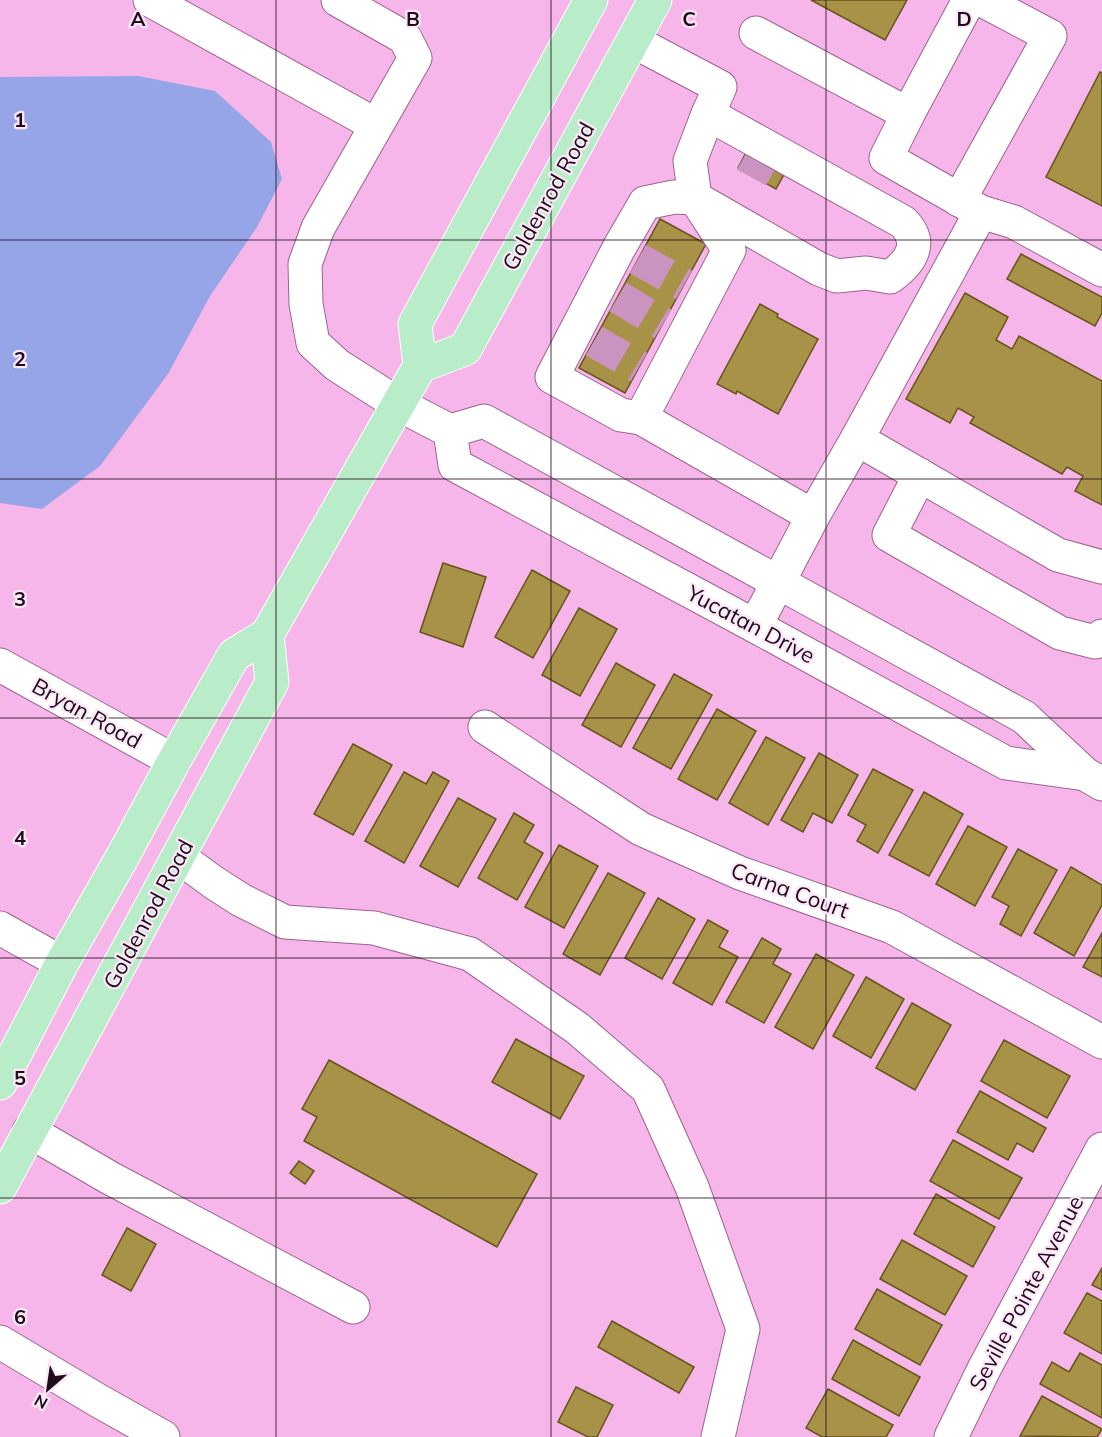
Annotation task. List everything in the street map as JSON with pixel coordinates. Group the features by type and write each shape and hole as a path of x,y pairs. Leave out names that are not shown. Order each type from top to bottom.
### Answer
{"main road":[{"path":"0,1083 62,963 234,655 267,635 420,366 415,324 591,0"},
{"name":"Goldenrod Road","path":"420,366 465,349 655,0"},
{"name":"Goldenrod Road","path":"0,1187 272,682 267,635"},
{"path":"179,857 170,846 167,836 171,822 225,728 217,686"}],"street":[{"path":"150,0 376,125"},
{"path":"338,0 405,38 415,58 318,228 305,264 306,304 313,343 337,365 398,404 450,430"},
{"path":"969,0 886,158 970,206 1014,222 1102,270"},
{"path":"755,626 857,439 1050,36 982,0"},
{"path":"756,33 908,114"},
{"path":"633,41 720,87 690,161 695,198 729,250 694,290 650,373 641,418"},
{"path":"705,123 745,155"},
{"path":"705,123 903,222 911,230 914,244 910,257 901,269 890,277 866,273 837,276 819,269 695,198 674,197 645,203 629,254 585,337 552,377 621,415 641,418 813,516"},
{"path":"783,176 846,210 879,209"},
{"name":"Yucatan Drive","path":"484,422 1024,717 1094,779 1006,763 455,465 450,430 484,422"},
{"path":"857,439 1058,555 1102,567"},
{"path":"920,475 888,535 1060,633 1095,642 1102,636"},
{"name":"Bryan Road","path":"0,665 174,761"},
{"name":"Carna Court","path":"485,727 641,829 740,873 892,927 1102,1042"},
{"path":"179,857 241,900 285,921 374,928 470,954 577,1028 648,1089 692,1187 743,1329 718,1437"},
{"path":"0,928 62,963"},
{"path":"29,1131 110,1178 353,1307"},
{"name":"Seville Pointe Avenue","path":"951,1437 984,1369 1102,1149"},
{"path":"0,1342 163,1437"}],"shaded area":[{"path":"138,76 215,91 271,142 282,179 257,227 210,296 168,374 100,466 42,509 0,503 0,77"}],"building":[{"path":"811,0 907,0 885,40"},
{"path":"1100,72 1102,73 1102,206 1046,177"},
{"path":"749,147 788,167 776,189 738,168"},
{"path":"660,219 706,244 625,393 579,368"},
{"path":"1021,254 1102,297 1102,313 1095,326 1007,279"},
{"path":"965,293 1008,317 996,340 1012,349 1019,336 1102,381 1102,505 1075,491 1083,476 1067,467 1062,474 970,423 974,417 958,408 950,423 906,399"},
{"path":"760,304 778,314 777,317 818,339 778,414 737,391 736,394 717,384"},
{"path":"443,563 486,577 463,647 420,632"},
{"path":"532,570 570,591 533,658 495,637"},
{"path":"579,608 617,629 580,696 542,675"},
{"path":"616,663 655,685 621,747 582,725"},
{"path":"674,674 712,695 671,769 633,748"},
{"path":"717,709 756,731 717,800 678,779"},
{"path":"766,737 805,758 768,825 729,803"},
{"path":"353,744 392,765 353,835 314,814"},
{"path":"819,753 858,775 832,823 813,813 803,832 781,820"},
{"path":"873,769 913,790 878,853 857,841 866,825 848,815"},
{"path":"404,772 426,784 433,772 449,781 404,863 365,841"},
{"path":"924,792 963,814 929,876 889,855"},
{"path":"458,798 496,819 458,887 420,866"},
{"path":"514,813 534,825 524,842 543,853 517,900 478,878"},
{"path":"968,826 1007,847 975,906 936,884"},
{"path":"559,845 598,866 564,928 525,907"},
{"path":"1018,849 1057,870 1021,936 1000,924 1009,906 992,897"},
{"path":"1071,867 1102,885 1102,905 1074,956 1034,933"},
{"path":"608,873 645,893 600,975 563,954"},
{"path":"658,898 695,919 662,979 625,958"},
{"path":"708,920 728,931 719,947 738,957 712,1005 673,983"},
{"path":"1102,933 1102,977 1083,967"},
{"path":"762,938 781,949 773,964 791,974 764,1023 726,1002"},
{"path":"816,954 854,975 813,1049 775,1027"},
{"path":"866,977 904,999 871,1058 833,1036"},
{"path":"912,1003 951,1025 915,1090 876,1068"},
{"path":"516,1039 584,1076 560,1119 492,1082"},
{"path":"1004,1040 1070,1076 1047,1118 981,1081"},
{"path":"329,1060 537,1174 497,1247 304,1141 317,1117 302,1109"},
{"path":"980,1091 1046,1128 1033,1152 1017,1143 1008,1160 957,1132"},
{"path":"953,1140 1022,1178 999,1219 930,1181"},
{"path":"299,1161 314,1171 305,1184 290,1173"},
{"path":"936,1194 995,1227 973,1267 914,1234"},
{"path":"127,1228 156,1244 131,1291 102,1275"},
{"path":"902,1240 967,1276 945,1315 880,1279"},
{"path":"1102,1268 1102,1290 1092,1285"},
{"path":"877,1289 942,1325 920,1365 855,1329"},
{"path":"1087,1293 1102,1301 1102,1354 1064,1333"},
{"path":"612,1321 694,1367 679,1393 598,1347"},
{"path":"853,1340 920,1377 899,1416 832,1379"},
{"path":"1080,1353 1102,1365 1102,1418 1040,1384 1052,1362 1069,1372"},
{"path":"576,1387 613,1405 597,1437 588,1437 558,1422"},
{"path":"828,1389 893,1425 886,1437 822,1437 806,1428"},
{"path":"1042,1396 1102,1429 1097,1437 1020,1436"}],"tunnel":[{"path":"745,155 783,176"},
{"path":"638,259 684,285"},
{"path":"618,297 663,324"},
{"path":"594,341 639,367"}]}
